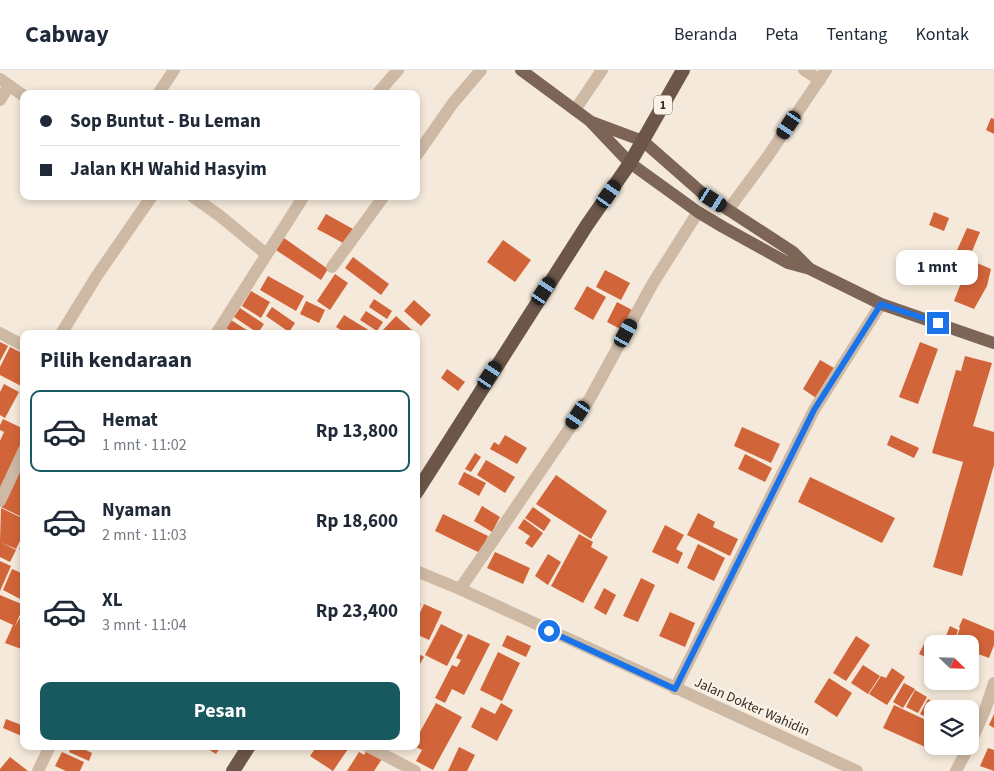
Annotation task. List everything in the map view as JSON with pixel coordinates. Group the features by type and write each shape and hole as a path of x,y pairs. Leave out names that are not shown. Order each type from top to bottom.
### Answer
{"highway":[{"name":"1","path":"420,487 582,233 630,163 684,70"},
{"path":"232,771 246,750"}],"main road":[{"path":"521,70 590,121 630,163 698,212 788,263 810,269 881,304 994,343"},
{"path":"590,121 643,141 701,192 794,252 810,269"}],"street":[{"path":"161,90 174,70"},
{"path":"380,90 398,70"},
{"path":"420,150 453,103 480,70"},
{"path":"574,110 602,70"},
{"path":"728,210 768,156 823,75 804,70"},
{"path":"0,100 4,82 20,93"},
{"path":"63,330 96,277 149,200"},
{"path":"198,200 266,254"},
{"path":"218,330 301,200"},
{"path":"332,267 381,200"},
{"path":"460,590 588,400 653,284 698,212"},
{"path":"675,689 814,410 881,304"},
{"path":"0,333 20,344"},
{"path":"0,501 20,458"},
{"name":"Jalan Dokter Wahidin","path":"420,574 460,590 857,771"},
{"path":"979,723 994,683"},
{"path":"38,771 48,750"},
{"path":"375,750 415,771"},
{"path":"956,771 964,755"}],"building":[{"path":"991,118 994,119 994,134 986,130"},
{"path":"934,212 949,218 944,231 929,225"},
{"path":"326,214 353,229 345,244 317,229"},
{"path":"967,228 980,232 959,283 948,278 956,258 954,257"},
{"path":"284,238 328,269 321,280 276,250"},
{"path":"503,240 531,260 515,282 487,262"},
{"path":"353,257 389,284 381,295 345,268"},
{"path":"970,260 991,269 987,286 974,309 954,301"},
{"path":"605,270 630,283 621,300 596,287"},
{"path":"335,274 348,283 330,310 317,301"},
{"path":"268,276 304,296 296,311 260,290"},
{"path":"587,286 606,297 593,320 574,309"},
{"path":"251,291 270,302 261,318 242,306"},
{"path":"374,299 392,311 387,319 369,307"},
{"path":"414,300 431,315 421,326 404,311"},
{"path":"306,301 325,310 319,323 300,314"},
{"path":"617,302 634,311 624,331 607,322"},
{"path":"272,307 295,323 290,330 286,330 266,316"},
{"path":"240,308 264,324 260,330 254,330 234,317"},
{"path":"366,311 383,322 378,330 375,330 360,320"},
{"path":"344,315 368,330 341,330 336,327"},
{"path":"396,316 412,330 383,330"},
{"path":"231,320 247,330 229,330 226,328"},
{"path":"0,342 8,346 0,361"},
{"path":"920,342 938,349 918,404 899,397"},
{"path":"10,347 20,352 20,385 0,375 0,367"},
{"path":"965,356 992,363 973,426 994,432 994,465 962,576 933,567 963,462 932,453 956,370 961,371"},
{"path":"820,360 834,368 816,398 803,389"},
{"path":"447,369 465,382 458,391 441,378"},
{"path":"4,384 19,392 5,418 0,415 0,392"},
{"path":"3,419 20,427 20,445 0,498 0,441 4,432 0,430"},
{"path":"742,427 780,444 771,463 734,446"},
{"path":"505,435 527,448 517,464 490,449 494,442 499,445"},
{"path":"891,435 919,448 914,458 887,445"},
{"path":"475,453 481,457 471,472 465,469"},
{"path":"745,454 772,468 765,482 738,469"},
{"path":"486,460 515,477 505,493 477,475"},
{"path":"18,471 20,472 20,516 1,507"},
{"path":"464,472 486,483 479,496 458,484"},
{"path":"556,475 607,511 591,539 536,504"},
{"path":"810,477 895,518 882,543 798,502"},
{"path":"482,506 500,517 492,532 474,521"},
{"path":"533,507 551,520 544,531 525,518"},
{"path":"1,508 20,517 20,541 16,549 0,542"},
{"path":"698,513 715,522 713,527 738,539 730,556 687,535"},
{"path":"443,514 488,536 480,553 435,531"},
{"path":"524,519 543,533 532,548 525,543 530,536 518,528"},
{"path":"665,525 684,535 676,549 683,553 678,564 652,552"},
{"path":"579,534 593,542 591,547 608,557 583,603 551,586"},
{"path":"0,542 16,550 10,562 0,557"},
{"path":"698,544 725,558 714,581 687,568"},
{"path":"495,552 530,568 523,584 487,568"},
{"path":"548,554 561,562 548,585 535,576"},
{"path":"0,561 11,566 0,591"},
{"path":"12,569 20,572 20,599 3,590"},
{"path":"641,578 655,585 638,622 623,616"},
{"path":"604,588 616,595 606,615 594,608"},
{"path":"0,595 20,603 20,614 15,626 20,618 20,649 5,643 13,625 0,619"},
{"path":"424,604 442,612 429,640 420,636 420,612"},
{"path":"670,612 695,623 685,647 659,636"},
{"path":"963,618 994,631 994,645 989,658 979,654 979,635 957,635"},
{"path":"441,624 463,635 447,666 425,655"},
{"path":"950,626 958,630 956,635 946,635"},
{"path":"468,634 490,644 464,695 452,689 445,703 435,698 452,665 457,667 461,660 456,658"},
{"path":"507,635 531,646 526,657 502,646"},
{"path":"856,636 870,645 846,681 833,673"},
{"path":"924,644 924,656 919,654"},
{"path":"498,652 520,663 502,701 480,690"},
{"path":"420,654 424,657 420,664"},
{"path":"863,665 880,676 868,694 851,683"},
{"path":"892,668 905,677 887,705 869,694 881,676 886,678"},
{"path":"829,678 852,693 837,717 814,702"},
{"path":"904,683 915,689 903,708 893,702"},
{"path":"915,690 927,697 918,713 906,707"},
{"path":"436,703 462,717 433,770 416,761 422,750 420,749 420,732"},
{"path":"501,703 513,710 497,741 471,727 481,707 495,714"},
{"path":"894,705 924,719 924,746 883,728"},
{"path":"924,706 924,716 920,714"},
{"path":"994,714 994,728 989,725"},
{"path":"6,719 20,724 20,735 3,728"},
{"path":"459,747 475,755 467,771 448,771"},
{"path":"988,748 994,750 994,771 980,766"},
{"path":"70,750 86,750 92,753 89,761 69,752"},
{"path":"210,750 218,750 216,754"},
{"path":"314,750 347,750 333,771 310,756"},
{"path":"367,750 382,759 374,771 347,771 359,752 364,755"},
{"path":"62,752 84,762 80,771 66,771 55,766"},
{"path":"10,757 28,771 0,771"}],"route":[{"path":"549,631 675,689 814,410 881,304 938,323"}]}
